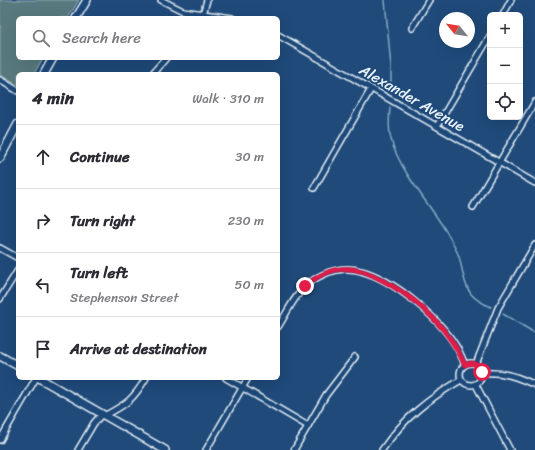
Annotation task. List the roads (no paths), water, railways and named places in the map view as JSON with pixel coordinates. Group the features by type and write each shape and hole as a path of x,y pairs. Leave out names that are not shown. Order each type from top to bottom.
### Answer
{"street":[{"path":"77,16 87,0"},
{"path":"161,0 180,10 202,16 207,0"},
{"path":"412,28 429,0"},
{"path":"505,12 512,0"},
{"name":"Alexander Avenue","path":"280,36 535,183"},
{"path":"437,126 487,41"},
{"path":"45,72 52,60"},
{"path":"154,72 164,60"},
{"path":"0,80 16,89"},
{"path":"314,188 371,89"},
{"path":"473,207 535,102"},
{"path":"0,158 16,128"},
{"path":"476,364 498,308 535,244"},
{"path":"0,248 16,257"},
{"path":"280,324 305,286 321,275 340,270 352,269 369,274 406,295 427,312 456,346 465,365"},
{"path":"0,299 16,273"},
{"path":"0,356 16,365"},
{"path":"294,450 329,391 355,357"},
{"path":"470,363 476,364 481,368 483,373 481,379 476,385 469,385 461,380 461,369 465,365 470,363"},
{"path":"483,373 504,373 535,385"},
{"path":"0,440 37,380"},
{"path":"42,380 163,449"},
{"path":"78,450 94,423 103,415 130,400 138,392 145,380"},
{"path":"230,380 308,426"},
{"path":"206,450 247,380"},
{"path":"382,450 396,431 415,411 434,396 461,380"},
{"path":"476,385 510,450"}],"waterway":[{"path":"385,0 391,67 391,91"},
{"path":"390,107 390,136 399,160 451,240 458,254 464,279 471,294 491,307"},
{"path":"503,314 535,333"}]}
